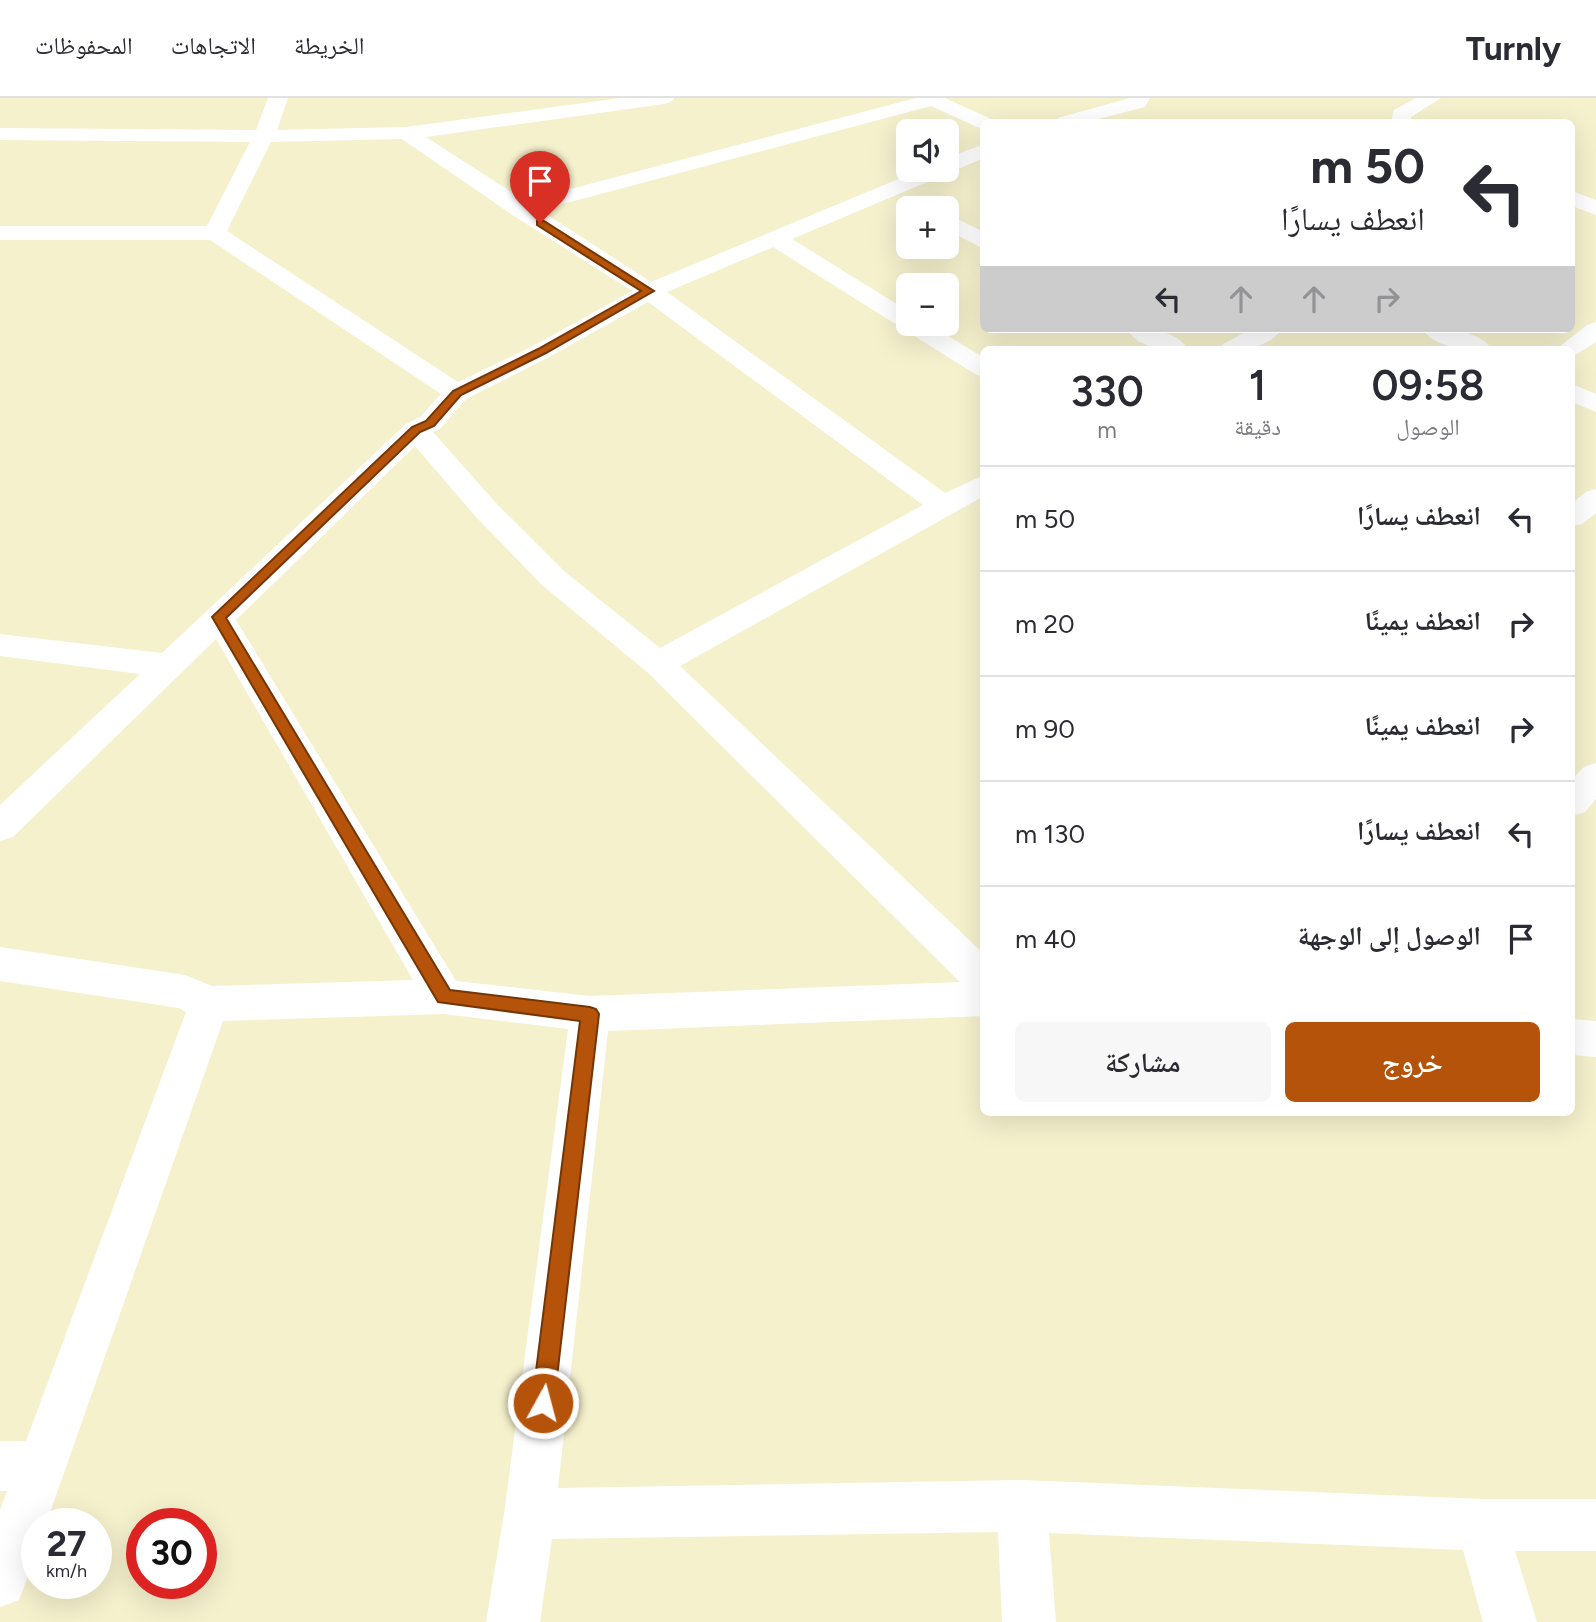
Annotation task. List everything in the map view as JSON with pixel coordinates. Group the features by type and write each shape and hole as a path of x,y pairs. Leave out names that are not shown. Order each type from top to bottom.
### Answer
{"street":[{"path":"215,233 264,136 278,98"},
{"path":"0,134 264,136 406,133 664,98"},
{"path":"1077,119 1138,103 1140,98"},
{"path":"1401,119 1401,114 1432,98"},
{"path":"519,209 930,99 980,121"},
{"path":"406,133 519,209 649,291 942,505"},
{"path":"959,161 980,152"},
{"path":"0,827 172,666 219,617 416,430 430,423 457,393 542,351 649,291 910,182"},
{"path":"892,190 902,196"},
{"path":"959,228 980,240"},
{"path":"8,240 215,233 457,393"},
{"path":"774,238 896,314"},
{"path":"1574,346 1596,330"},
{"path":"1146,333 1169,346"},
{"path":"1238,346 1262,333"},
{"path":"1444,333 1471,346"},
{"path":"931,336 980,367"},
{"path":"1575,394 1596,404"},
{"path":"416,430 486,510 553,578 658,664 980,974"},
{"path":"658,664 980,486"},
{"path":"1575,514 1596,498"},
{"path":"219,617 444,997"},
{"path":"0,645 172,666"},
{"path":"1575,799 1596,776"},
{"path":"0,964 185,992 209,1004 444,997 590,1014 980,974"},
{"path":"0,1581 21,1466 209,1004"},
{"path":"513,1622 530,1514 590,1014"},
{"path":"1575,1037 1596,1038"},
{"path":"530,1514 1022,1506 1482,1525 1596,1525"},
{"path":"1022,1506 1029,1622"},
{"path":"1482,1525 1510,1622"}],"shaded area":[{"path":"0,98 1596,98 1596,1622 0,1622"}],"route":[{"path":"540,223 649,291 542,351 457,393 430,423 416,430 219,617 444,997 590,1014 543,1403"}]}
